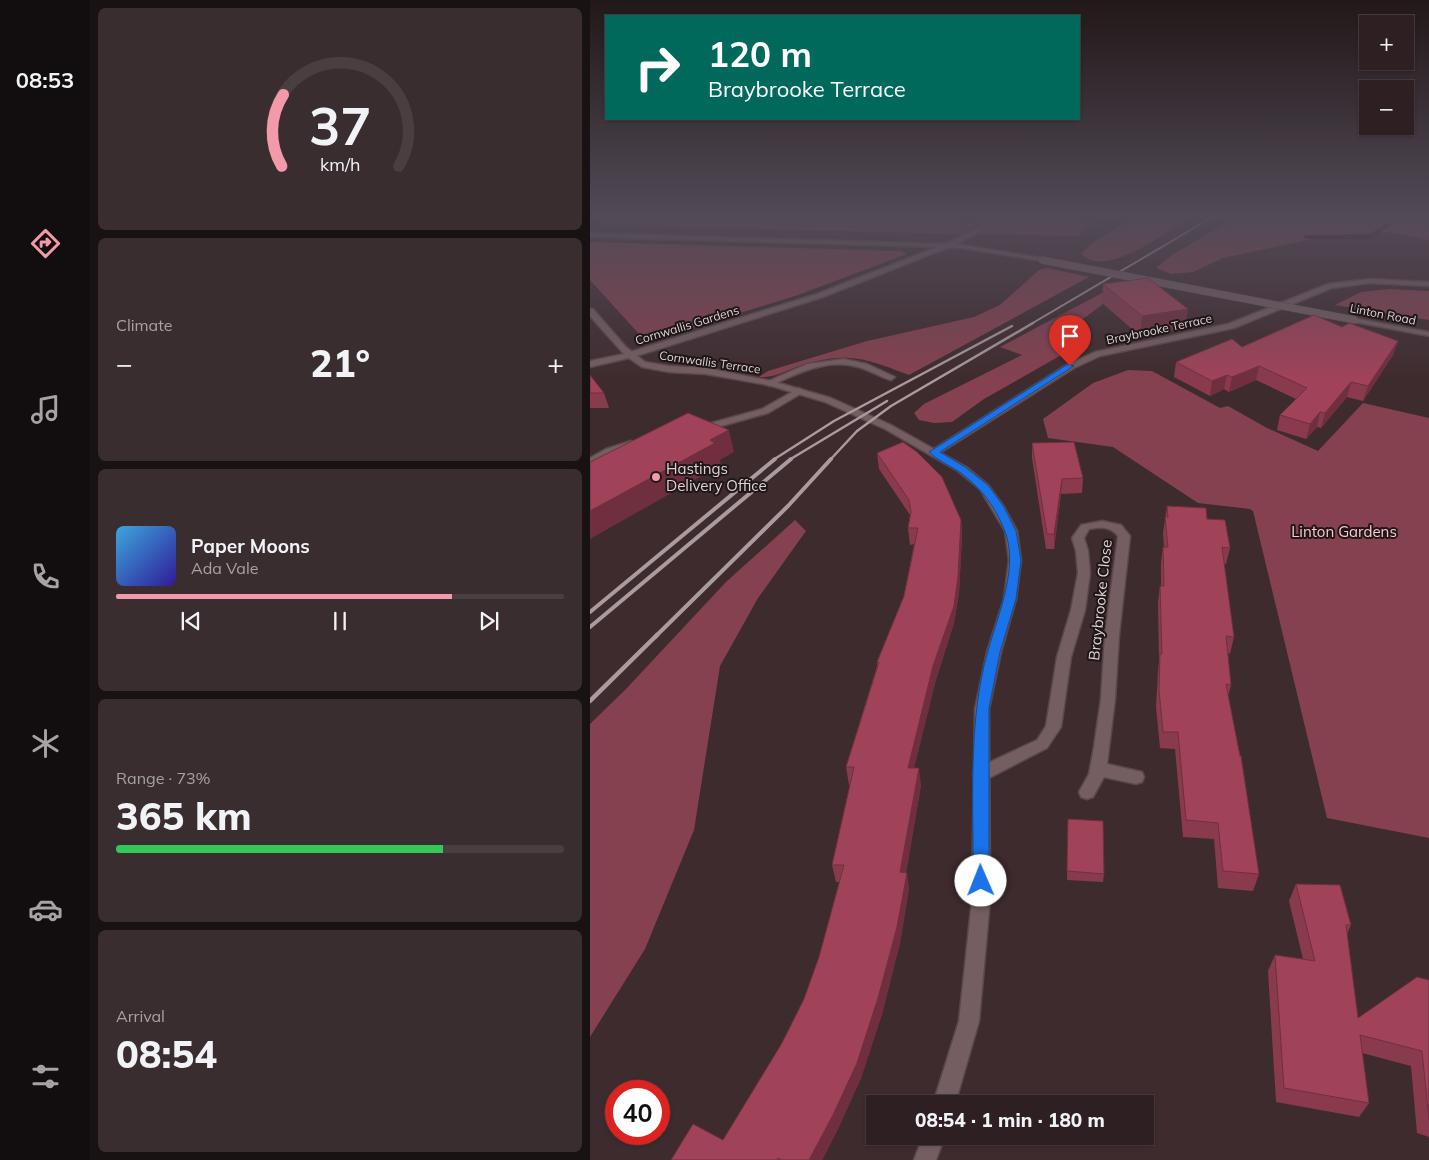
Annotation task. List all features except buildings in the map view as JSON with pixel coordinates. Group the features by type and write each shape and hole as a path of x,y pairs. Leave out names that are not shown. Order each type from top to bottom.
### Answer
{"street":[{"name":"Cornwallis Gardens","path":"590,311 609,335 630,355 791,307 885,272"},
{"name":"Linton Road","path":"1105,272 1429,334"},
{"name":"Braybrooke Terrace","path":"934,452 1070,366 1098,354 1230,326 1331,286 1393,281 1429,284"},
{"path":"590,364 630,355"},
{"name":"Cornwallis Terrace","path":"630,355 642,364 653,367 706,371 769,383 799,391 828,400 888,427 962,469 984,487 1011,531 1015,560 1010,599 994,652 982,708 981,900 968,1020 947,1095"},
{"path":"769,383 806,367 825,362 840,361 857,363 891,377"},
{"path":"689,431 765,411 799,391"},
{"path":"590,462 623,446 642,442"},
{"name":"Braybrooke Close","path":"981,774 1042,744 1053,728 1064,657 1078,610 1084,573 1082,551 1078,538 1085,527 1100,523 1111,525 1121,530 1124,536 1112,635 1108,699 1098,769 1087,792"},
{"path":"1098,769 1136,777"},
{"path":"925,1160 931,1145"}],"green space":[{"path":"590,272 859,272 798,295 682,331 658,335 639,334 590,280"},
{"path":"1037,272 1066,272 1089,277 909,375 880,364 855,358 843,358 816,361 775,375 759,377 768,371 867,341 974,317 1000,305"},
{"path":"1166,272 1192,272 1171,274"},
{"path":"1390,289 1429,291 1429,320 1335,305 1361,292"},
{"path":"1102,293 1115,295 1067,331 1068,341 1065,353 984,399 952,422 934,423 919,420 914,413 924,404 1022,355 1000,347"},
{"name":"Linton Gardens","path":"1128,370 1152,371 1220,408 1228,406 1267,428 1318,451 1363,403 1429,418 1429,838 1327,818 1253,511 1250,509 1198,503 1113,447 1048,438 1043,419 1093,383"},
{"path":"795,520 806,531 758,598 720,666 694,830 645,949 590,1037 590,724 626,689 726,582"}],"railway":[{"path":"1031,324 1119,272"},
{"path":"830,460 857,431 891,406 1033,323"},
{"path":"773,460 834,421 1012,326"},
{"path":"789,460 887,401"},
{"path":"590,612 775,459"},
{"path":"590,627 791,459"},
{"path":"655,637 788,506 831,459"},
{"path":"590,701 657,635"}],"place":[{"name":"Hastings Delivery Office","path":"656,477"}],"route":[{"path":"981,881 982,708 994,652 1010,599 1015,560 1011,531 984,487 962,469 934,452 1070,366"}]}
